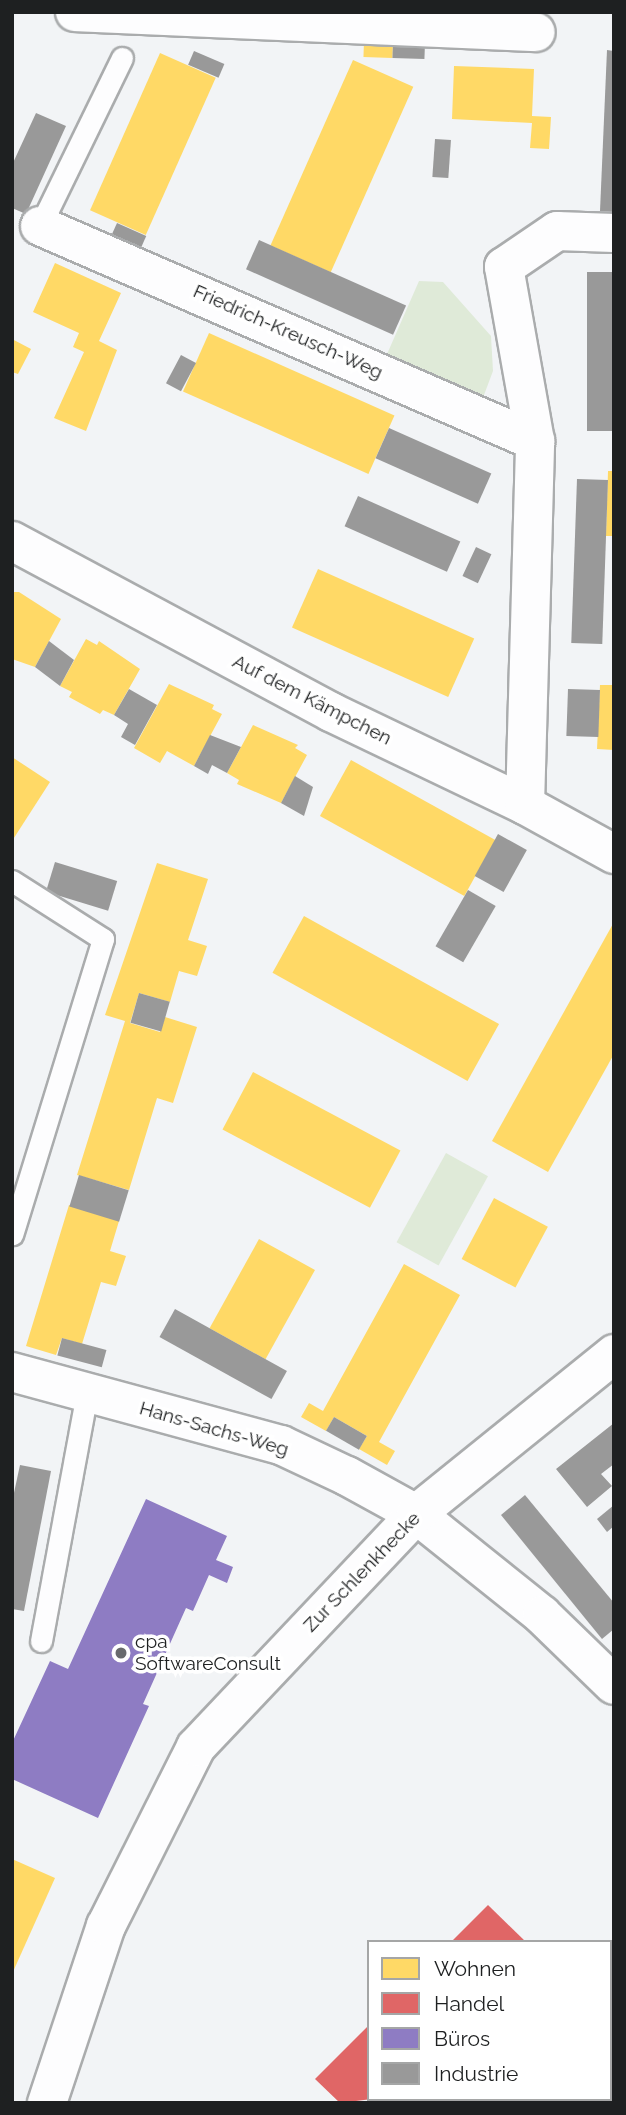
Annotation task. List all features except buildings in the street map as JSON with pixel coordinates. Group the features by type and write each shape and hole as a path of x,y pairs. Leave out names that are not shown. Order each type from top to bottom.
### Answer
{"street":[{"path":"75,12 537,33"},
{"name":"Friedrich-Kreusch-Weg","path":"40,226 535,441"},
{"path":"525,805 535,441 504,267 557,232 614,233"},
{"name":"Auf dem Kämpchen","path":"12,541 331,712 525,805 614,854"},
{"name":"Zur Schlenkhecke","path":"47,2103 106,1926 197,1748 416,1514 614,1354"},
{"name":"Hans-Sachs-Weg","path":"12,1372 281,1445 347,1476 416,1514 609,1671"}],"lane":[{"path":"40,226 122,58"},
{"path":"12,881 103,939 12,1234"},
{"path":"41,1641 87,1394"}],"green space":[{"path":"419,281 443,282 491,336 493,371 481,403 384,361"},
{"path":"446,1153 488,1176 439,1265 397,1242"}],"place":[{"name":"cpa SoftwareConsult","path":"121,1653"}]}
